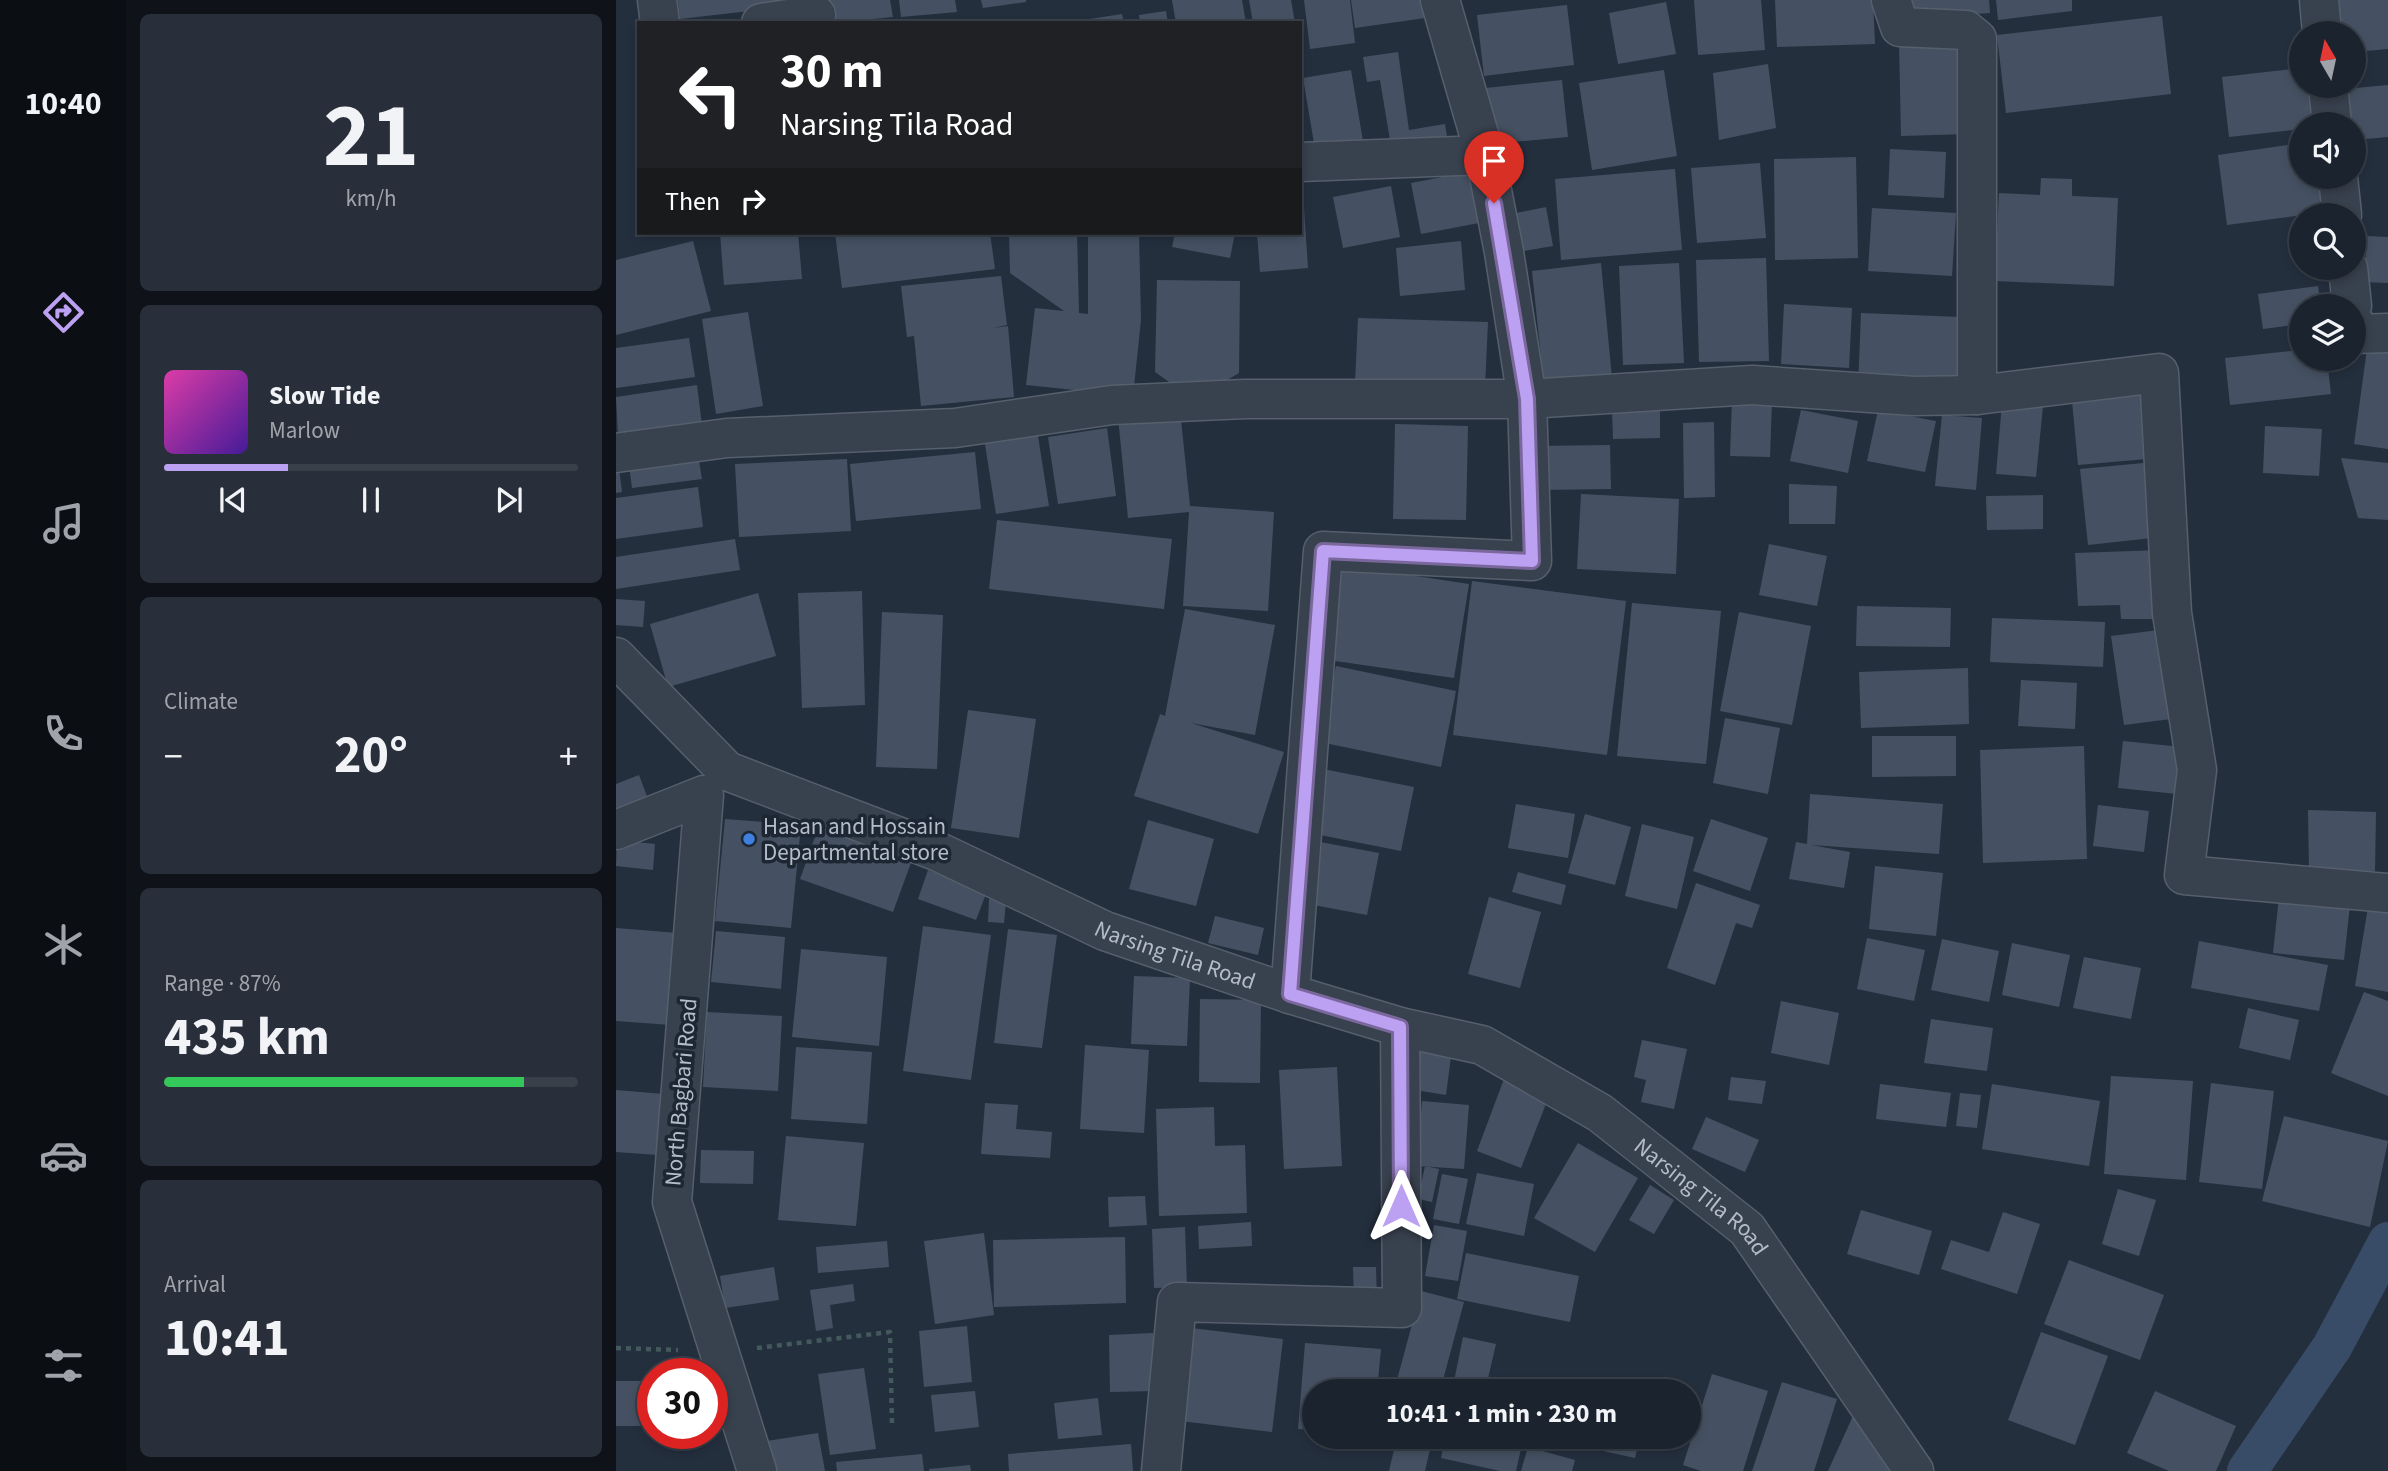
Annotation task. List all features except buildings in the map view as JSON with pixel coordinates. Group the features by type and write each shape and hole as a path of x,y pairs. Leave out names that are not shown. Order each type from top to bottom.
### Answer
{"street":[{"path":"657,0 660,21"},
{"path":"1290,994 1323,551 1532,561 1527,399 1504,251 1485,155 1446,0"},
{"path":"1891,0 1899,27 1966,30 1977,39 1977,395"},
{"path":"2319,0 2321,21"},
{"path":"772,21 816,13"},
{"path":"1302,162 1485,155"},
{"path":"2366,334 2388,333"},
{"path":"616,453 727,439 955,428 1112,405 1245,399 1527,399 1752,386 1914,396 1977,395 2159,373 2172,613 2197,770 2184,875 2388,892"},
{"name":"Narsing Tila Road","path":"616,657 715,783 939,852 1105,931 1290,994 1400,1027 1482,1045 1600,1113 1747,1229 1914,1471"},
{"path":"616,830 715,783"},
{"name":"North Bagbari Road","path":"715,783 672,1202 757,1471"},
{"path":"1161,1471 1177,1302 1402,1308 1400,1027"}],"path":[{"path":"616,1348 721,1352 890,1332 892,1424"}],"waterway":[{"path":"2247,1471 2332,1347 2388,1242"}],"place":[{"name":"Hasan and Hossain Departmental store","path":"749,839"}],"route":[{"path":"1401,1206 1400,1027 1290,994 1323,551 1532,561 1527,399 1494,203"}]}
